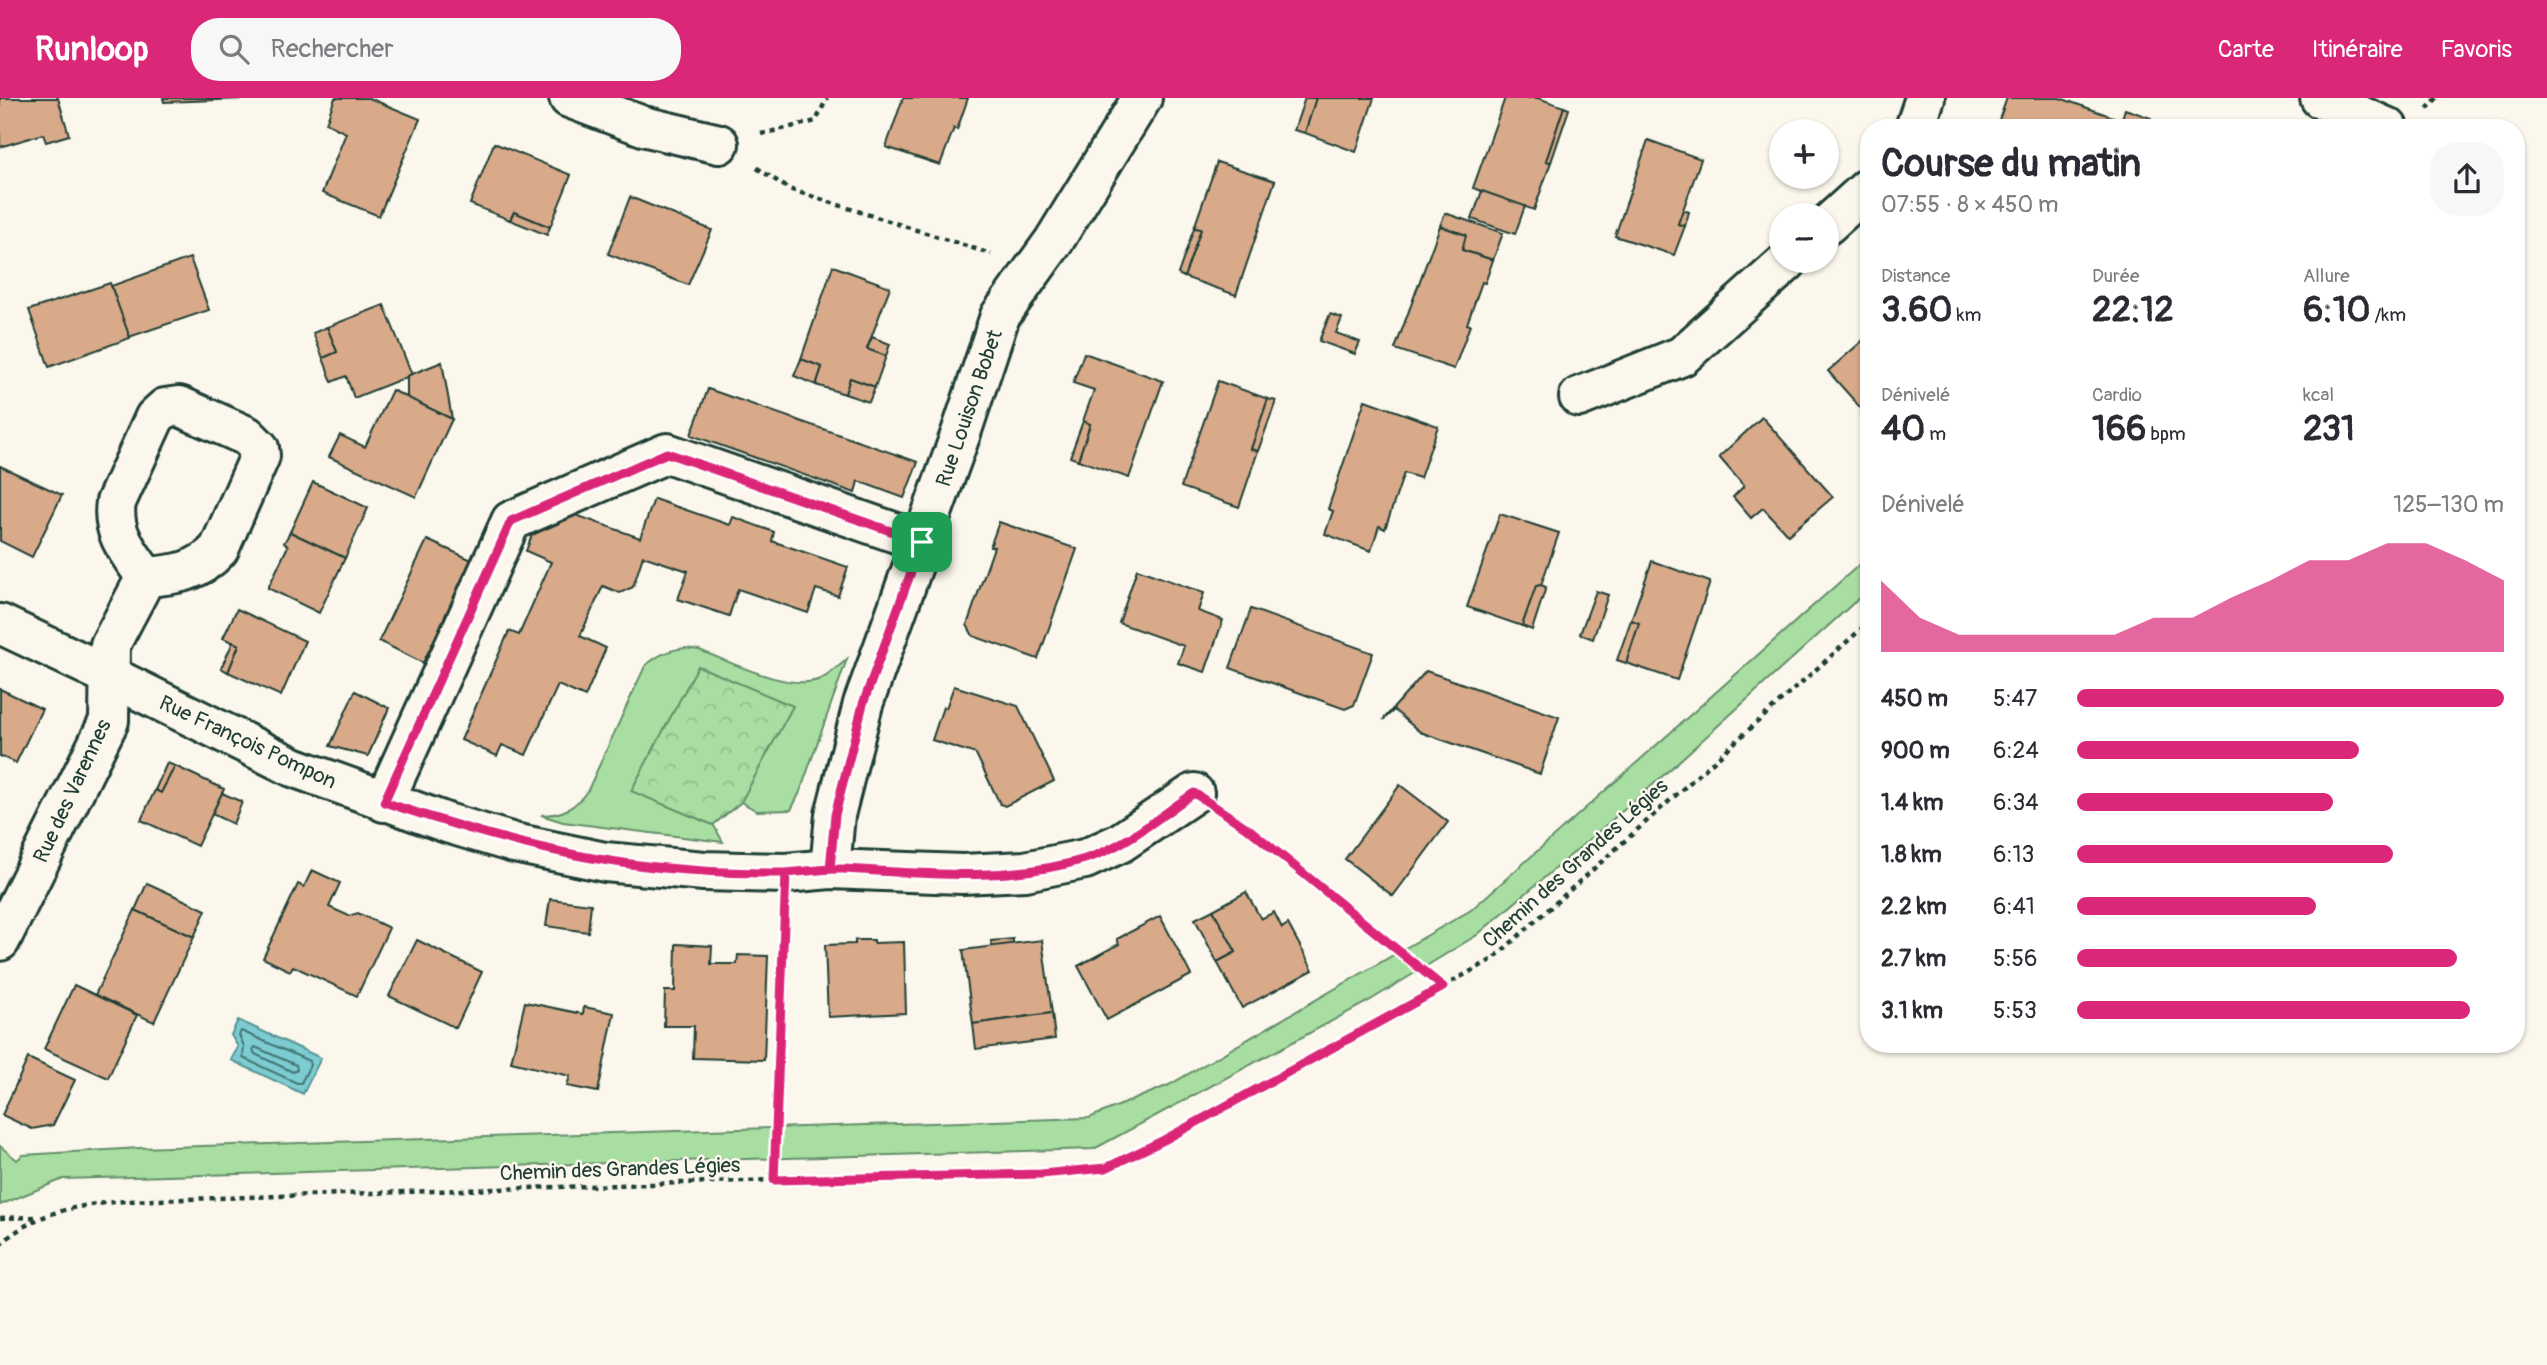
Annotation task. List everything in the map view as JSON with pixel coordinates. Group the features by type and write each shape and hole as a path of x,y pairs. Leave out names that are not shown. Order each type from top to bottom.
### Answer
{"street":[{"path":"569,98 643,126 719,144"},
{"name":"Rue Louison Bobet","path":"830,869 835,815 863,704 1000,316 1054,241 1142,98"},
{"path":"1918,119 1925,98"},
{"path":"2320,98 2368,119"},
{"path":"1839,214 1860,195"},
{"path":"1579,397 1682,356 1775,273"},
{"path":"179,406 247,436 259,448 260,456 219,549 211,558 192,570 146,577 121,542 114,516 116,502 155,416 165,408 179,406"},
{"path":"384,802 511,521 667,453 922,542"},
{"name":"Rue des Varennes","path":"0,941 108,721 110,645 146,577"},
{"name":"Rue François Pompon","path":"0,624 293,767 384,802 514,842 605,862 704,871 786,873 830,869 962,874 1025,871 1086,859 1120,843 1194,793"}],"path":[{"path":"719,144 816,121 827,98"},
{"path":"719,144 789,189 986,253 1035,266"},
{"name":"Chemin des Grandes Légies","path":"0,1245 38,1217 81,1205 774,1180 1041,1174 1106,1168 1164,1140 1493,959 1860,630"},
{"path":"1194,793 1250,830 1443,987"},
{"path":"774,1180 786,873"},
{"path":"0,1218 38,1217"}],"green space":[{"path":"1860,564 1860,597 1646,791 1477,935 1369,1001 1094,1149 63,1179 0,1205 0,1146 17,1160 23,1155 140,1148 1089,1118 1169,1085 1471,910"},
{"path":"685,648 699,650 760,674 793,682 821,679 847,659 800,792 791,810 757,811 741,802 713,824 723,842 563,822 541,815 562,812 583,796 645,666 664,654"},
{"path":"698,666 793,706 741,802 713,825 631,791"}],"water":[{"path":"238,1020 321,1058 303,1094 231,1060 238,1047 231,1035"}],"building":[{"path":"0,98 58,98 69,135 46,142 43,134 0,147"},
{"path":"163,98 244,98 244,99 164,102"},
{"path":"335,98 369,98 420,119 379,216 322,193 346,133 326,123"},
{"path":"903,98 968,98 957,130 954,128 940,165 886,147"},
{"path":"1305,98 1316,98 1305,133 1294,130"},
{"path":"1316,98 1374,98 1356,152 1305,133"},
{"path":"1505,98 1538,98 1564,107 1546,161 1551,162 1534,210 1473,188"},
{"path":"2007,98 2060,98 2118,119 1999,119"},
{"path":"1564,107 1569,109 1551,162 1546,161"},
{"path":"2125,109 2151,118 2151,119 2122,119"},
{"path":"1648,140 1701,159 1678,224 1685,226 1674,255 1615,236"},
{"path":"494,143 571,175 550,227 514,212 510,220 470,204"},
{"path":"1217,162 1275,181 1236,295 1184,277 1201,229 1194,228"},
{"path":"1482,191 1525,206 1515,234 1472,219"},
{"path":"630,197 712,230 688,285 608,254"},
{"path":"1683,210 1689,212 1685,226 1678,224"},
{"path":"514,212 550,227 547,235 510,220"},
{"path":"1445,213 1503,233 1493,260 1462,250 1466,235 1440,226"},
{"path":"1440,226 1466,235 1462,250 1493,260 1485,283 1482,282 1454,369 1395,349"},
{"path":"1194,228 1201,229 1184,277 1178,274"},
{"path":"190,258 209,310 129,337 111,286"},
{"path":"833,266 890,287 867,349 886,356 875,387 850,378 845,394 816,385 822,367 801,359"},
{"path":"110,283 130,338 49,367 29,310"},
{"path":"384,305 412,375 354,398 346,376 332,382 323,358 337,352 327,327"},
{"path":"1330,314 1342,318 1336,333 1360,342 1355,354 1319,341"},
{"path":"327,327 337,352 323,358 313,333"},
{"path":"872,337 890,344 886,356 867,349"},
{"path":"1860,343 1860,407 1828,371"},
{"path":"1084,353 1163,381 1129,478 1078,460 1090,424 1083,421 1094,390 1073,383"},
{"path":"801,359 822,367 816,385 794,376"},
{"path":"442,362 452,419 407,398 407,376"},
{"path":"850,378 875,387 869,402 845,394"},
{"path":"1218,381 1268,399 1251,449 1258,451 1239,507 1181,487"},
{"path":"708,389 918,462 904,498 858,481 855,493 691,435"},
{"path":"392,390 452,419 416,497 329,457 340,435 365,447"},
{"path":"1268,399 1276,401 1258,451 1251,449"},
{"path":"1365,400 1438,426 1420,478 1404,473 1385,529 1379,526 1371,551 1325,534 1333,511 1328,509"},
{"path":"1762,417 1833,497 1788,535 1763,508 1751,518 1733,497 1744,486 1719,457"},
{"path":"1083,421 1090,424 1078,460 1070,457"},
{"path":"0,466 62,495 32,557 0,541"},
{"path":"313,482 368,508 345,558 290,532"},
{"path":"654,499 730,525 733,517 774,532 772,541 848,567 838,596 816,589 808,613 738,589 729,616 678,599 688,571 643,556 633,587 620,593 603,586 580,636 606,648 585,697 558,685 526,755 502,745 497,756 461,740 509,631 519,635 551,562 526,551 532,535 576,515 640,538"},
{"path":"1500,514 1559,533 1541,585 1536,586 1522,626 1467,607"},
{"path":"999,522 1077,549 1038,659 973,636 967,625 994,547 990,547"},
{"path":"290,532 345,558 319,613 268,588 288,546 284,543"},
{"path":"427,540 472,560 423,663 379,641"},
{"path":"1652,561 1710,582 1677,680 1626,663 1639,623 1631,620"},
{"path":"1137,569 1204,593 1198,611 1223,620 1205,672 1178,663 1184,646 1119,623"},
{"path":"1536,586 1546,587 1532,630 1522,626"},
{"path":"1596,591 1608,595 1593,639 1580,634"},
{"path":"237,609 305,641 281,696 228,672 239,645 223,638"},
{"path":"1251,609 1373,653 1354,705 1345,709 1230,668"},
{"path":"1631,620 1639,623 1626,663 1617,660"},
{"path":"233,642 239,645 228,672 221,668"},
{"path":"1426,671 1559,717 1540,774 1420,732 1394,710 1383,720"},
{"path":"954,686 1018,706 1054,781 1005,806 1000,804 976,754 932,740 943,707 946,708"},
{"path":"0,689 42,709 16,763 0,756"},
{"path":"355,691 389,708 368,756 330,746"},
{"path":"167,763 175,766 161,793 155,790"},
{"path":"175,766 224,789 197,846 141,820 155,790 161,793"},
{"path":"1400,785 1448,822 1393,896 1345,859"},
{"path":"222,793 242,802 233,824 212,814"},
{"path":"312,870 340,883 329,907 349,916 358,913 389,928 357,996 293,966 290,971 263,958 298,884 304,887"},
{"path":"147,883 206,910 194,937 135,910"},
{"path":"1246,892 1261,919 1274,912 1282,928 1288,924 1313,970 1242,1008 1217,962 1236,952 1213,910"},
{"path":"550,899 591,904 588,932 546,926"},
{"path":"135,910 194,937 154,1022 95,995"},
{"path":"1213,910 1236,952 1217,962 1195,919"},
{"path":"1160,916 1191,975 1107,1020 1078,966 1119,944 1117,939"},
{"path":"1013,939 1013,944 992,947 991,941"},
{"path":"417,940 482,972 456,1028 389,996"},
{"path":"855,940 874,940 874,943 904,942 906,1013 828,1017 825,945 855,944"},
{"path":"1042,940 1052,1013 973,1024 963,950"},
{"path":"676,944 712,946 711,964 737,964 738,955 768,956 764,1060 693,1058 694,1026 664,1026 665,991 675,991"},
{"path":"74,985 137,1015 108,1078 44,1049"},
{"path":"525,1002 583,1014 584,1007 614,1013 598,1092 567,1086 570,1076 511,1062"},
{"path":"1052,1013 1055,1039 976,1049 973,1024"},
{"path":"28,1058 75,1080 53,1125 32,1129 2,1115"}],"route":[{"path":"922,542 667,453 511,521 384,802 514,842 605,862 704,871 786,873 830,869 962,874 1025,871 1086,859 1120,843 1194,793 1250,830 1443,987 1164,1140 1106,1168 1041,1174 774,1180 786,873 830,869 835,815 863,704 922,542"}]}
